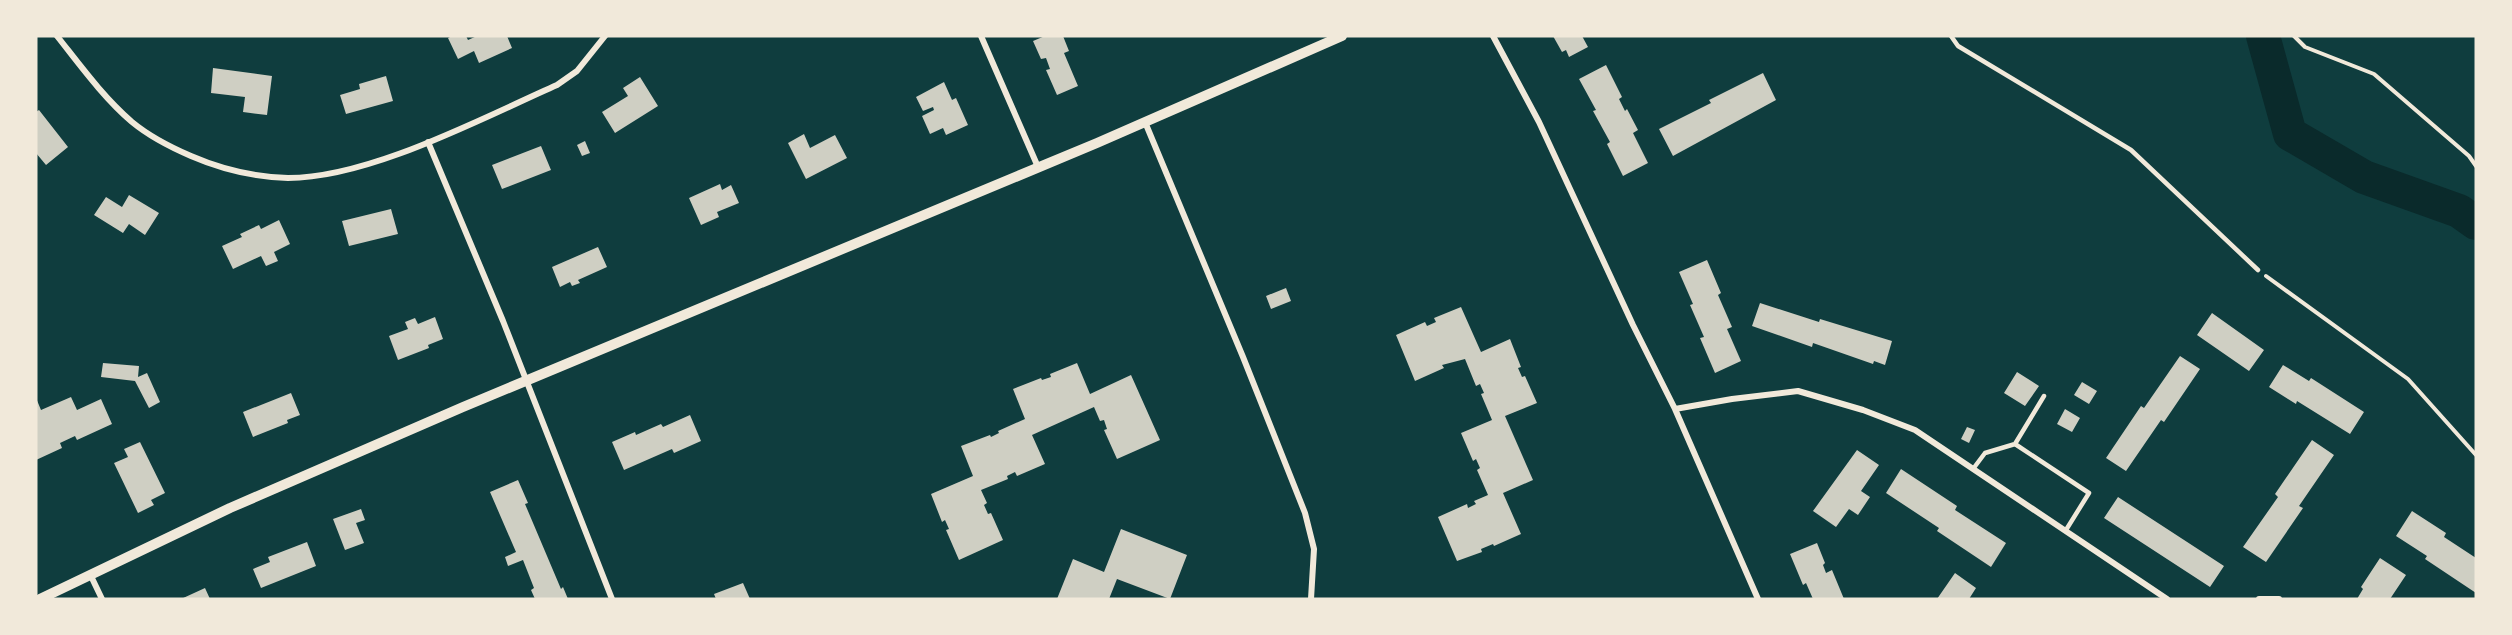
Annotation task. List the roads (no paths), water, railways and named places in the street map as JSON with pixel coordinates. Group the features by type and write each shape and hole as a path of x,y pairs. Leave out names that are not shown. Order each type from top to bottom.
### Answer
{"street":[{"path":"57,36 89,76 133,123 178,150 221,167 274,177 308,176 366,163 429,142 557,85 577,71 605,36"},
{"path":"981,36 1038,167"},
{"path":"40,599 230,508 526,381 1145,122 1342,36"},
{"path":"1493,36 1539,122 1675,410 1758,599"},
{"path":"1145,122 1242,353 1305,513 1314,549 1311,599"},
{"path":"429,142 612,599"},
{"path":"1675,410 1732,399 1798,391 1863,410 1915,430 2167,599"},
{"path":"90,574 102,599"},
{"path":"2259,599 2279,599"}],"lane":[{"path":"1951,36 1958,46 2131,150 2258,270"},
{"path":"1973,469 1984,453 2015,444 2044,396"},
{"path":"2015,444 2089,493 2066,530"}],"waterway":[{"path":"2263,36 2290,134 2364,177 2459,211 2476,223"}]}
